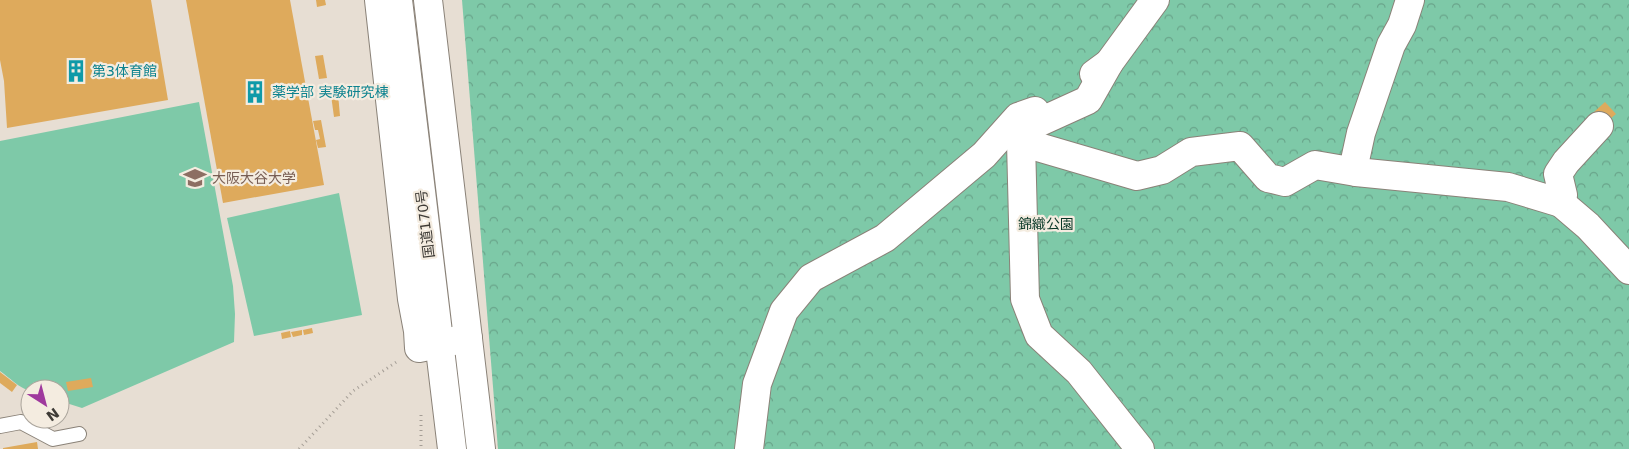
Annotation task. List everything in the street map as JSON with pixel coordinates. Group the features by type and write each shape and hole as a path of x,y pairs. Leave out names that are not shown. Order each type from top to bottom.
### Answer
{"main road":[{"path":"380,0 411,289 429,346 468,338"},
{"name":"国道170号","path":"398,0 429,346 452,449"},
{"path":"428,0 481,449"},
{"path":"1140,449 1079,372 1039,335 1026,298 1021,142 1033,125 1088,100 1109,63 1155,0"},
{"path":"1356,172 1354,164 1361,133 1391,44 1402,25 1410,0"},
{"path":"749,449 758,384 784,311 811,278 885,238 984,154 1018,117 1051,106 1109,63"},
{"path":"1560,204 1564,195 1558,174 1566,162 1599,126"},
{"path":"1021,142 1137,176 1162,170 1192,152 1240,146 1268,178 1285,182 1315,165 1356,172 1508,187 1560,204 1588,226 1629,270"}],"lane":[{"path":"0,426 21,422 53,439 79,434"}],"path":[{"path":"299,449 353,391 379,373 429,346"}],"green space":[{"name":"錦織公園","path":"462,0 1629,0 1629,449 498,449"},
{"path":"199,102 233,286 234,342 82,408 70,404 70,379 20,379 20,386 0,371 0,141"},
{"path":"339,193 362,315 254,336 227,218"}],"building":[{"name":"第3体育館","path":"0,0 151,0 168,100 7,128 4,81 0,60"},
{"name":"薬学部 実験研究棟","path":"186,0 290,0 324,185 223,203"},
{"path":"316,0 325,0 326,5 317,7"},
{"path":"323,55 327,78 319,79 315,56"},
{"path":"338,94 340,116 334,117 331,95"},
{"path":"1605,102 1616,114 1604,124 1594,112"},
{"path":"321,120 326,147 318,148 316,140 320,139 313,121"},
{"path":"312,328 313,333 304,335 303,330"},
{"path":"302,330 302,335 293,337 291,332"},
{"path":"290,331 291,337 282,339 281,333"},
{"path":"0,372 17,385 12,392 0,383"},
{"path":"91,378 93,387 70,391 70,381"},
{"path":"37,442 38,449 3,449 3,448"}],"place":[{"name":"第3体育館","path":"76,71"},
{"name":"薬学部 実験研究棟","path":"255,92"},
{"name":"大阪大谷大学","path":"195,178"}]}
